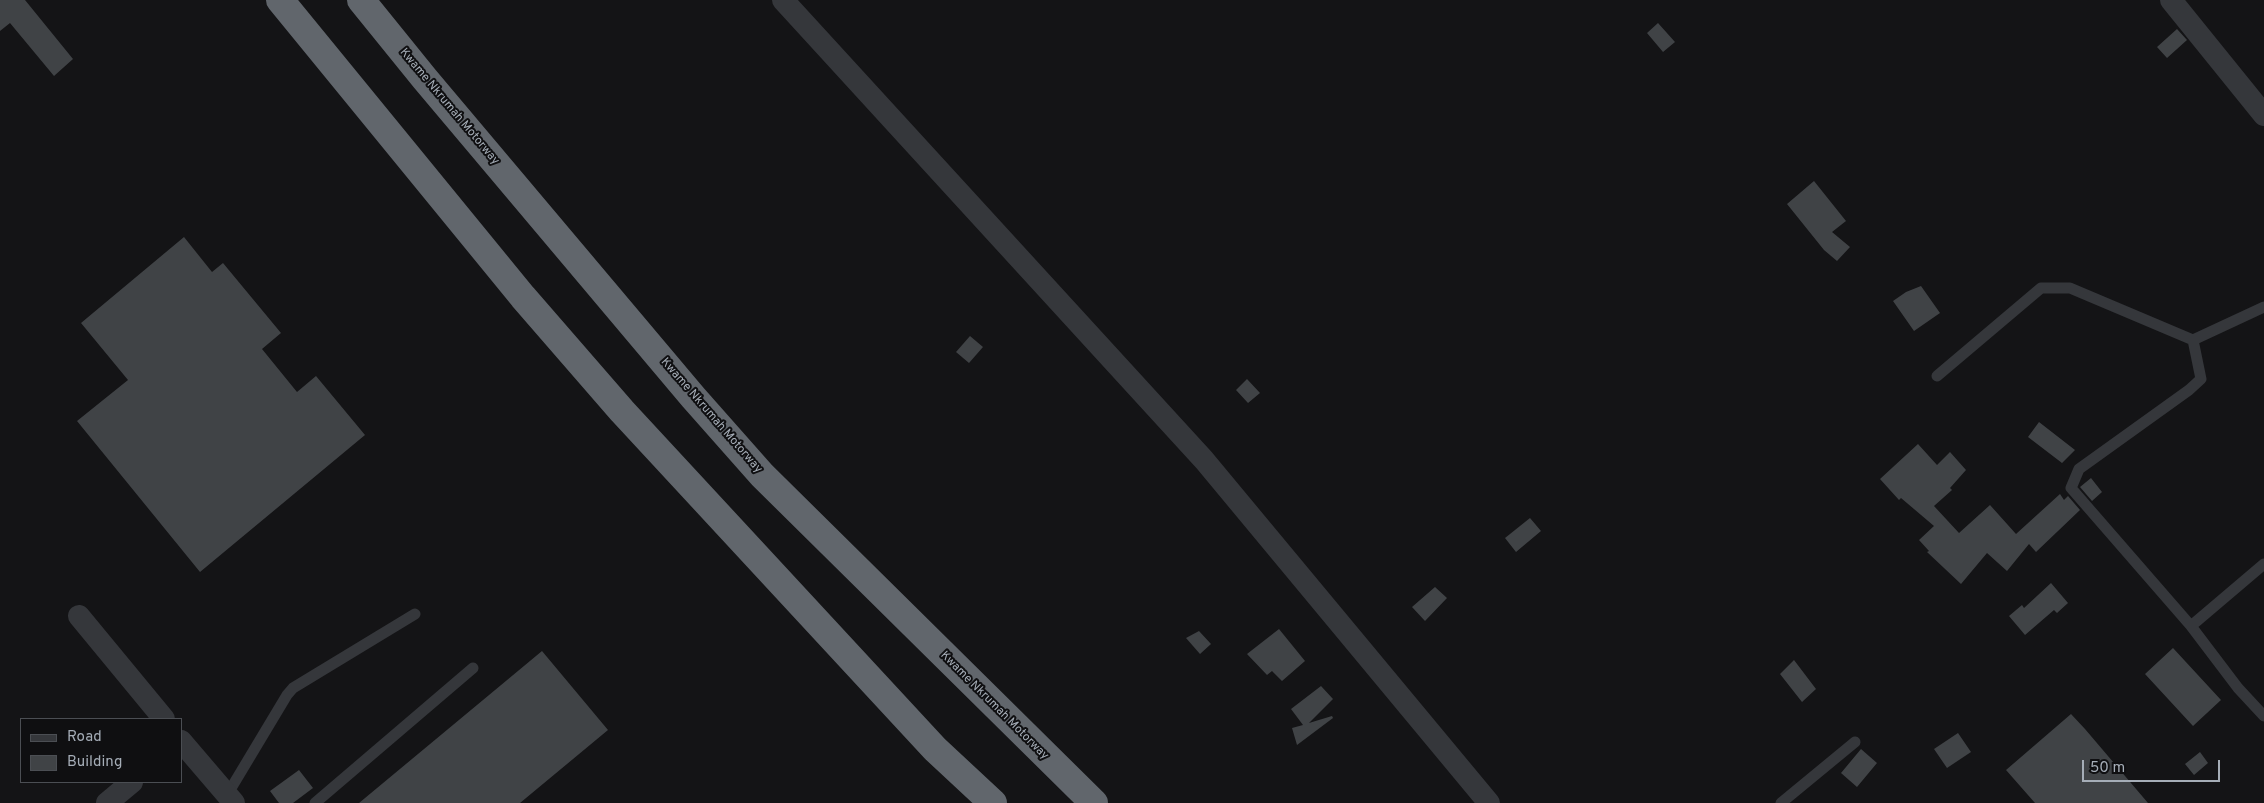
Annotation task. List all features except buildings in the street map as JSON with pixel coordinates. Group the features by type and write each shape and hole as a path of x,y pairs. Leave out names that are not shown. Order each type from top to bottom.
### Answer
{"highway":[{"path":"280,0 485,252 622,411 935,749 993,803"},
{"name":"Kwame Nkrumah Motorway","path":"361,0 425,80 762,475 1094,803"}],"street":[{"path":"783,0 1204,460 1489,803"},
{"path":"2171,0 2264,115"},
{"path":"79,616 163,718"},
{"path":"182,741 231,799"},
{"path":"107,803 131,783"}],"lane":[{"path":"1937,376 2041,288 2070,288 2193,340 2264,307"},
{"path":"2193,340 2201,379 2189,390 2079,469 2071,488 2191,626 2238,688 2264,716"},
{"path":"2191,626 2264,564"},
{"path":"231,799 287,694 293,688 415,614"},
{"path":"315,803 473,668"},
{"path":"1781,803 1855,742"}]}
